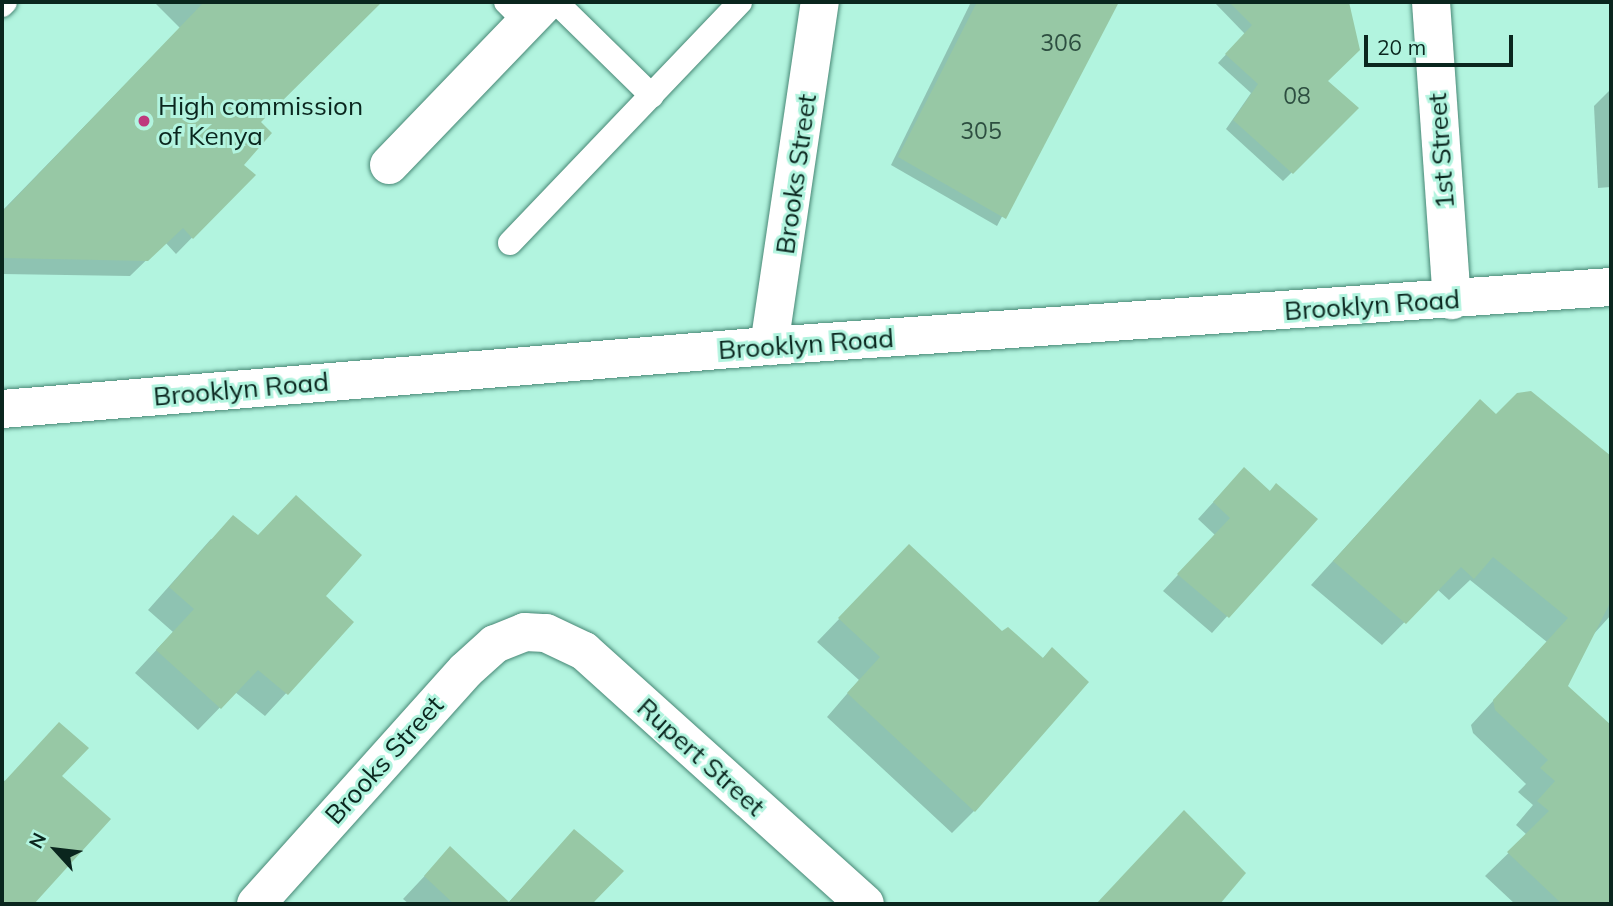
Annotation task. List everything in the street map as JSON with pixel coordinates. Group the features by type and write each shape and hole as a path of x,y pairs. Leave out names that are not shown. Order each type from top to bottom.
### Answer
{"street":[{"name":"Brooks Street","path":"769,346 820,2"},
{"name":"1st Street","path":"1431,2 1452,300"},
{"path":"389,166 533,7"},
{"name":"Brooklyn Road","path":"2,409 769,346 1611,287"},
{"name":"Brooks Street","path":"256,904 466,670 495,644 525,632"},
{"name":"Rupert Street","path":"525,632 545,633 583,651 865,904"}],"lane":[{"path":"509,243 740,2"},
{"path":"533,7 652,96"}],"building":[{"path":"204,2 382,2 261,122 272,133 244,165 256,175 193,239 183,228 148,261 2,258 2,212"},
{"path":"977,2 1119,2 1006,219 898,157"},
{"path":"1229,2 1349,2 1360,50 1328,81 1359,108 1293,174 1233,120 1258,84 1225,54 1252,25"},
{"path":"1531,391 1611,456 1611,601 1568,686 1611,725 1611,904 1562,904 1507,852 1549,811 1537,801 1555,781 1540,768 1548,760 1495,710 1493,700 1568,618 1493,557 1474,579 1461,567 1406,624 1333,561 1480,399 1496,414 1517,393"},
{"path":"1244,467 1270,491 1276,483 1318,519 1229,618 1177,574 1230,518 1213,502"},
{"path":"296,495 362,555 326,596 354,622 288,695 258,670 221,709 156,650 194,609 169,587 233,515 258,535"},
{"path":"909,544 1002,631 1008,627 1043,658 1052,647 1089,682 975,812 847,693 880,657 838,618"},
{"path":"59,722 89,748 62,776 111,819 34,904 2,904 2,784"},
{"path":"1184,810 1246,873 1220,904 1096,904"},
{"path":"574,829 624,871 592,904 454,904 424,876 450,846 509,902"}],"place":[{"name":"High commission of Kenya","path":"144,121"}]}
